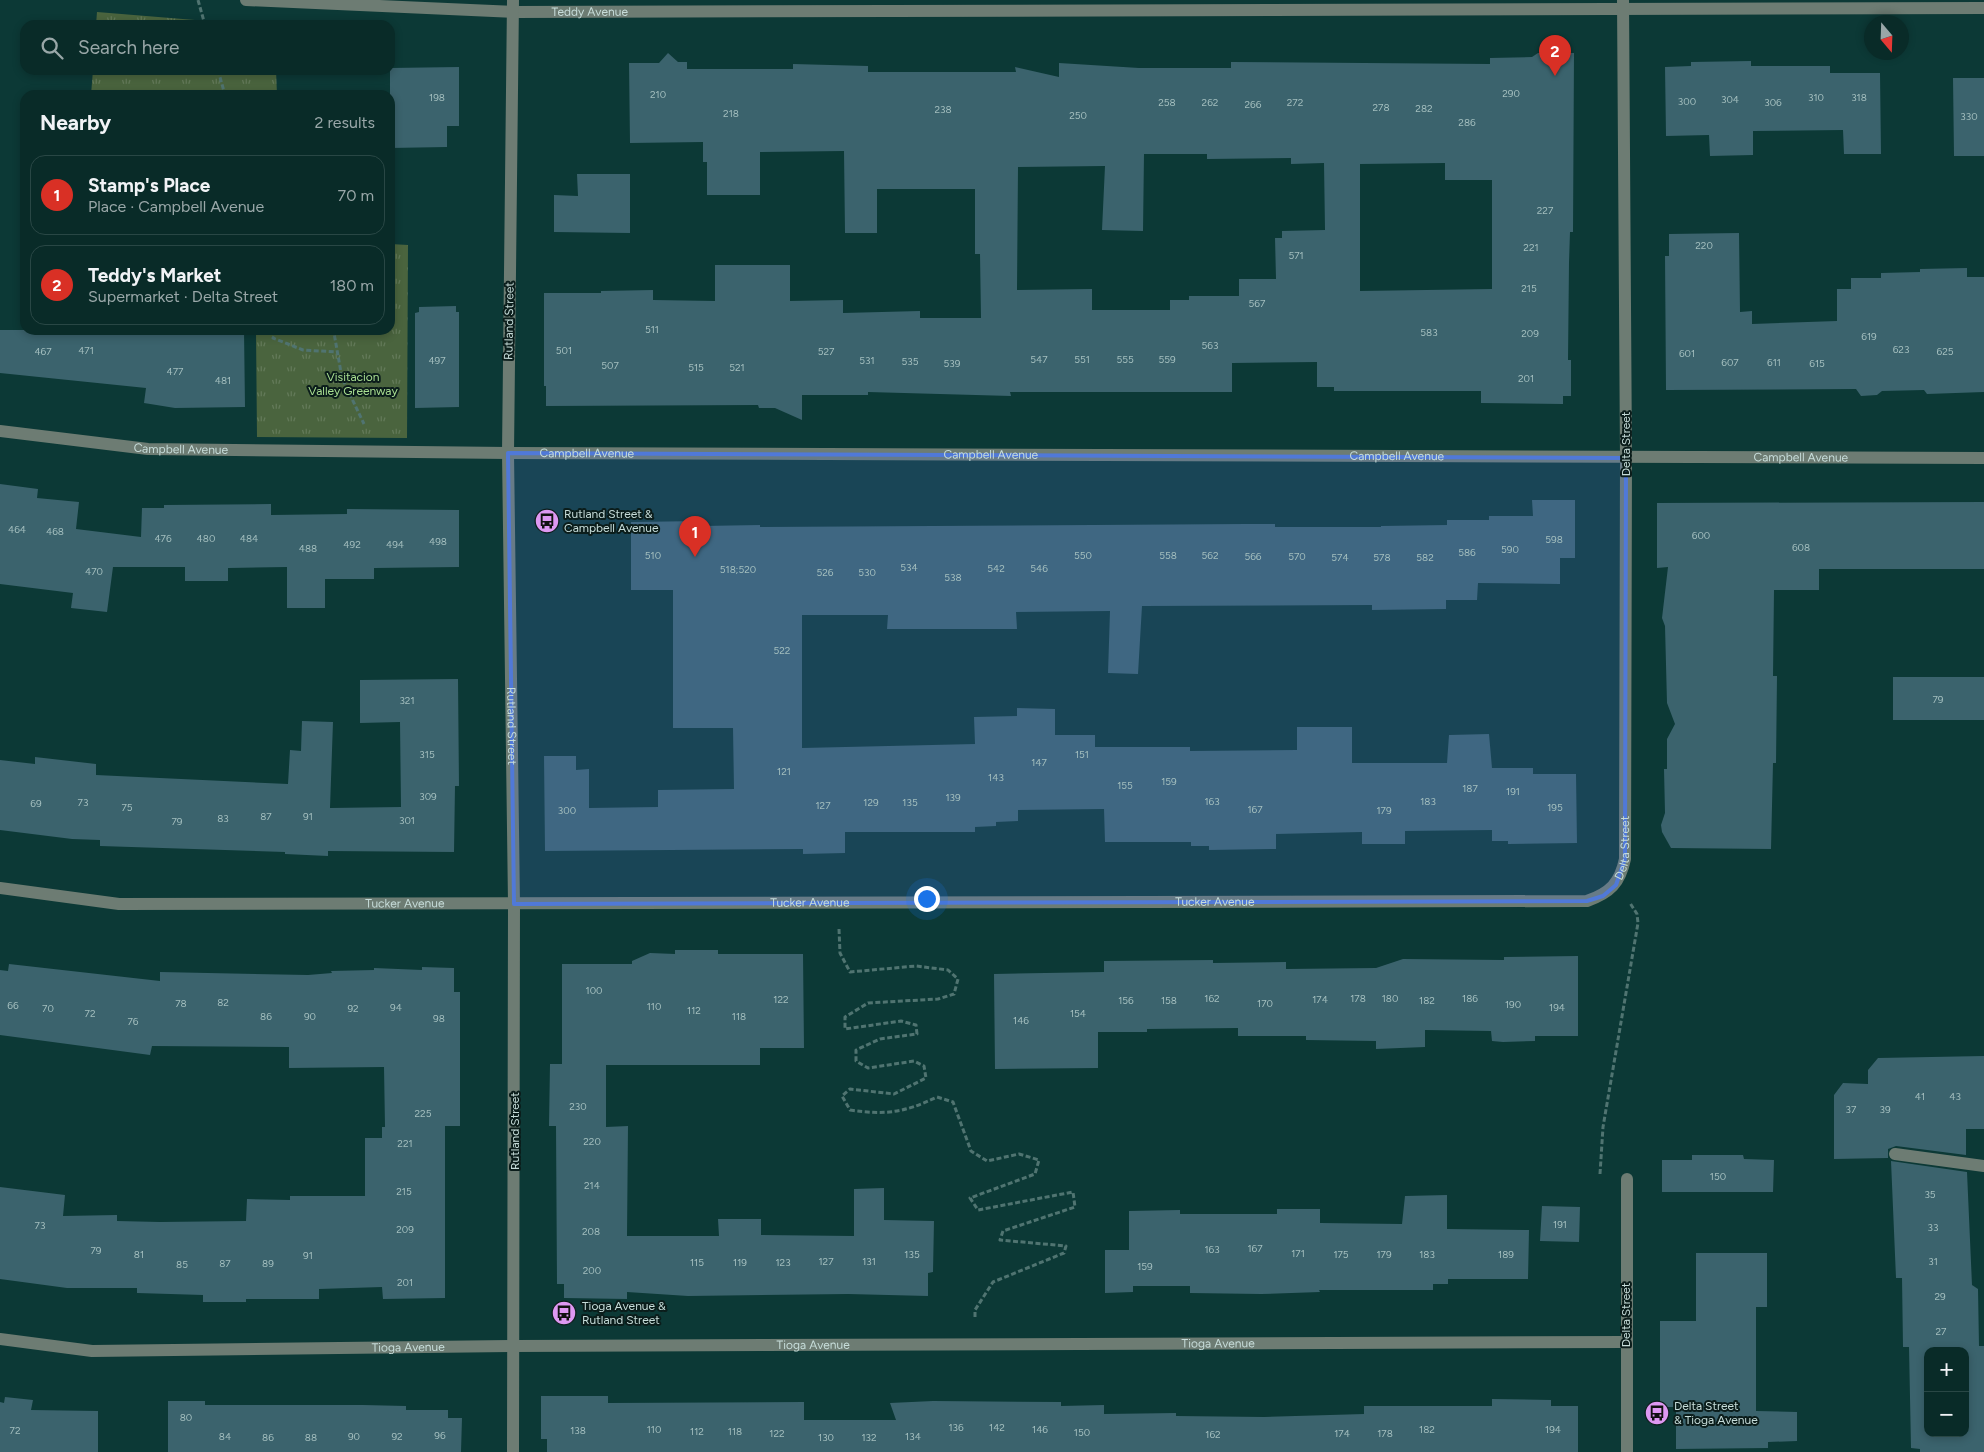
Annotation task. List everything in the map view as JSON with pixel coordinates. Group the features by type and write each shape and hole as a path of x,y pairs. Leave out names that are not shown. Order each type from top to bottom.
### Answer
{"street":[{"name":"Teddy Avenue","path":"246,0 513,6 1623,4 1984,8"},
{"name":"Delta Street","path":"1616,885 1622,873 1625,859 1626,458 1623,4"},
{"name":"Rutland Street","path":"513,6 508,453 514,904 514,1452"},
{"name":"Campbell Avenue","path":"0,430 148,449 508,453 1984,458"},
{"name":"Tucker Avenue","path":"0,888 119,904 514,904 1587,901 1603,896 1616,885"},
{"path":"1895,1154 1984,1166"},
{"name":"Delta Street","path":"1627,1179 1627,1452"},
{"name":"Tioga Avenue","path":"0,1339 92,1351 515,1346 1626,1342"}],"path":[{"path":"198,0 204,20"},
{"path":"219,75 224,90"},
{"path":"275,335 273,338 303,350 337,352"},
{"path":"334,335 342,378 377,451"},
{"path":"838,903 840,953 850,972 916,966 948,970 958,979 954,994 938,999 868,1003 845,1016 845,1028 901,1021 916,1025 917,1034 880,1040 856,1050 856,1061 868,1068 914,1061 924,1066 926,1078 894,1094 850,1089 842,1096 850,1110 880,1114 916,1107 937,1097 953,1102 971,1151 987,1161 1019,1154 1039,1160 1035,1174 970,1198 978,1210 1073,1192 1075,1207 1003,1231 1000,1240 1066,1246 1064,1253 993,1282 975,1310 976,1345"},
{"path":"1600,1184 1603,1127 1638,929"}],"highlighted area":[{"path":"508,453 1626,458 1625,859 1616,885 1603,896 1587,901 514,904"}],"green space":[{"path":"97,12 195,20 96,20"},
{"path":"93,75 276,75 277,90 91,90"},
{"name":"Visitacion Valley Greenway","path":"395,244 408,245 407,438 257,437 256,335 395,335"}],"building":[{"path":"668,53 678,62 687,62 687,69 793,69 793,64 868,66 868,72 1016,72 1015,67 1059,77 1059,63 1139,68 1231,68 1231,62 1490,64 1490,58 1532,57 1538,53 1574,53 1573,232 1570,232 1568,360 1571,360 1571,396 1563,396 1563,404 1481,403 1481,391 1334,391 1334,387 1317,387 1317,362 1232,363 1232,392 1010,392 1011,396 868,392 868,395 802,395 802,420 775,408 759,408 758,405 546,406 546,386 544,386 544,293 601,293 601,291 653,290 653,300 715,301 715,265 790,265 790,301 843,300 843,313 920,311 920,318 981,318 980,254 975,254 975,189 877,189 877,233 845,233 844,151 760,152 760,195 707,195 707,162 703,162 703,142 630,143 629,63 659,63","holes":["1144,154 1207,154 1207,159 1291,158 1291,164 1324,163 1325,230 1282,231 1282,238 1275,238 1276,279 1239,279 1239,296 1189,296 1189,300 1170,300 1170,310 1092,310 1092,289 1017,290 1018,167 1105,166 1102,230 1143,231","1445,163 1445,180 1492,180 1492,289 1360,291 1360,164"]},
{"path":"1751,61 1751,66 1830,66 1830,73 1880,73 1881,154 1844,154 1843,130 1753,131 1753,155 1710,156 1709,135 1666,136 1665,67 1691,66 1691,62"},
{"path":"459,67 459,126 447,126 447,147 395,148 395,90 390,90 390,75 395,75 395,68"},
{"path":"1953,78 1984,78 1984,156 1954,156"},
{"path":"577,174 630,174 630,233 554,232 554,195 578,196"},
{"path":"1739,233 1740,312 1752,311 1752,324 1837,321 1837,289 1851,289 1851,278 1881,278 1881,273 1920,272 1920,269 1967,268 1967,277 1984,277 1984,392 1927,394 1924,390 1882,391 1877,395 1861,396 1856,389 1666,390 1665,256 1669,256 1669,234"},
{"path":"456,306 456,312 459,312 459,407 415,408 415,313 419,312 419,307"},
{"path":"0,330 20,330 20,335 244,335 245,407 175,408 144,403 146,388 0,373"},
{"path":"0,484 38,489 37,498 79,502 76,529 141,537 142,508 164,508 164,505 271,504 271,515 347,514 347,509 459,510 459,567 374,568 374,579 325,579 325,608 287,608 287,567 228,568 228,581 185,581 185,567 113,567 107,612 71,608 73,593 0,584"},
{"path":"1532,500 1575,500 1575,558 1560,558 1560,584 1478,583 1477,600 1446,600 1446,609 1372,610 1372,605 1142,606 1138,674 1108,673 1110,611 1016,612 1017,629 887,629 888,615 802,615 802,748 975,744 974,717 1017,716 1017,708 1055,709 1055,735 1095,735 1095,747 1190,747 1190,751 1297,750 1297,727 1352,727 1352,763 1447,763 1449,735 1489,734 1492,768 1533,768 1533,774 1576,774 1577,843 1508,844 1508,841 1492,841 1492,830 1405,831 1405,844 1362,844 1362,832 1276,834 1276,849 1209,850 1209,846 1191,846 1191,842 1105,842 1104,809 1018,810 1018,821 996,822 996,826 975,827 975,832 845,832 845,853 803,854 803,849 545,851 544,756 576,756 576,770 589,769 589,808 658,807 658,790 734,789 733,728 673,728 673,590 631,590 631,522 702,521 702,526 760,525 760,527 1275,524 1275,527 1381,527 1447,525 1447,520 1489,520 1489,516 1533,516"},
{"path":"1984,502 1984,569 1819,569 1819,590 1774,590 1773,676 1777,676 1776,763 1773,763 1771,849 1671,848 1662,832 1661,825 1665,813 1664,769 1667,769 1667,739 1675,724 1667,703 1665,626 1662,618 1668,567 1657,568 1657,503"},
{"path":"1893,677 1984,677 1984,720 1893,720"},
{"path":"458,679 459,786 455,786 454,852 328,851 328,856 285,854 285,852 100,846 100,840 72,839 0,830 0,760 35,764 35,757 96,764 96,775 288,784 290,750 301,751 302,721 333,722 330,808 401,807 400,722 360,723 360,680"},
{"path":"675,950 718,950 718,954 803,954 804,1048 760,1048 760,1065 606,1065 606,1127 628,1126 627,1236 719,1236 718,1219 761,1219 761,1235 854,1236 854,1189 884,1188 884,1220 934,1221 933,1272 928,1273 928,1296 848,1294 688,1296 627,1292 627,1299 564,1298 564,1284 557,1284 556,1126 549,1126 550,1064 562,1064 562,964 632,964 632,961 650,953 675,954"},
{"path":"1578,956 1578,1036 1535,1036 1535,1041 1503,1042 1492,1041 1491,1031 1425,1030 1425,1047 1376,1049 1376,1041 1306,1040 1306,1036 1238,1036 1238,1028 1147,1029 1147,1032 1098,1032 1098,1068 995,1069 994,974 1104,972 1104,961 1213,960 1213,963 1286,962 1286,969 1376,968 1403,959 1504,960 1504,957"},
{"path":"9,964 160,981 160,972 308,975 332,973 331,971 374,970 374,968 422,970 422,967 454,968 454,992 460,992 460,1126 445,1126 445,1298 383,1299 382,1287 319,1289 319,1299 246,1299 246,1302 203,1302 203,1295 137,1293 137,1288 67,1288 0,1279 0,1187 65,1195 63,1216 117,1215 117,1221 246,1221 247,1199 290,1200 290,1196 365,1196 365,1138 382,1138 382,1127 385,1127 384,1067 289,1068 289,1047 152,1046 150,1055 0,1035 0,970 8,971"},
{"path":"1984,1056 1984,1129 1966,1129 1966,1155 1896,1146 1888,1149 1888,1158 1834,1159 1834,1095 1843,1083 1868,1084 1868,1070 1878,1058"},
{"path":"1692,1155 1743,1155 1744,1159 1774,1160 1773,1192 1662,1192 1662,1160 1692,1160"},
{"path":"1891,1161 1967,1172 1972,1285 1978,1289 1979,1346 1984,1346 1984,1452 1920,1452 1920,1449 1911,1448 1909,1347 1903,1347 1902,1278 1896,1278"},
{"path":"1447,1195 1447,1229 1529,1230 1528,1279 1448,1279 1448,1284 1433,1284 1433,1290 1319,1290 1320,1292 1261,1294 1190,1293 1190,1286 1133,1286 1133,1292 1105,1293 1105,1250 1129,1250 1129,1211 1180,1210 1180,1214 1277,1214 1277,1209 1320,1209 1320,1223 1402,1224 1405,1196"},
{"path":"1542,1206 1580,1207 1579,1242 1540,1241"},
{"path":"1696,1253 1767,1253 1767,1307 1756,1307 1756,1411 1797,1412 1797,1441 1768,1442 1768,1448 1676,1449 1676,1407 1660,1407 1660,1321 1696,1321"},
{"path":"541,1396 608,1396 608,1403 804,1402 804,1420 896,1420 890,1403 933,1401 1061,1402 1061,1406 1104,1405 1104,1414 1176,1413 1176,1416 1264,1417 1364,1414 1364,1406 1492,1406 1492,1399 1551,1400 1551,1406 1578,1406 1578,1452 547,1452 547,1439 541,1439"},
{"path":"5,1397 33,1400 31,1410 98,1411 98,1452 0,1452 0,1402 4,1403"},
{"path":"168,1401 205,1401 205,1405 363,1405 406,1406 406,1410 448,1410 448,1418 462,1418 461,1452 168,1452"}],"place":[{"name":"Teddy's Market","path":"1555,76"},
{"name":"Rutland Street & Campbell Avenue","path":"547,521"},
{"name":"Stamp's Place","path":"695,557"},
{"name":"Tioga Avenue & Rutland Street","path":"564,1313"},
{"name":"Delta Street & Tioga Avenue","path":"1657,1413"}]}
